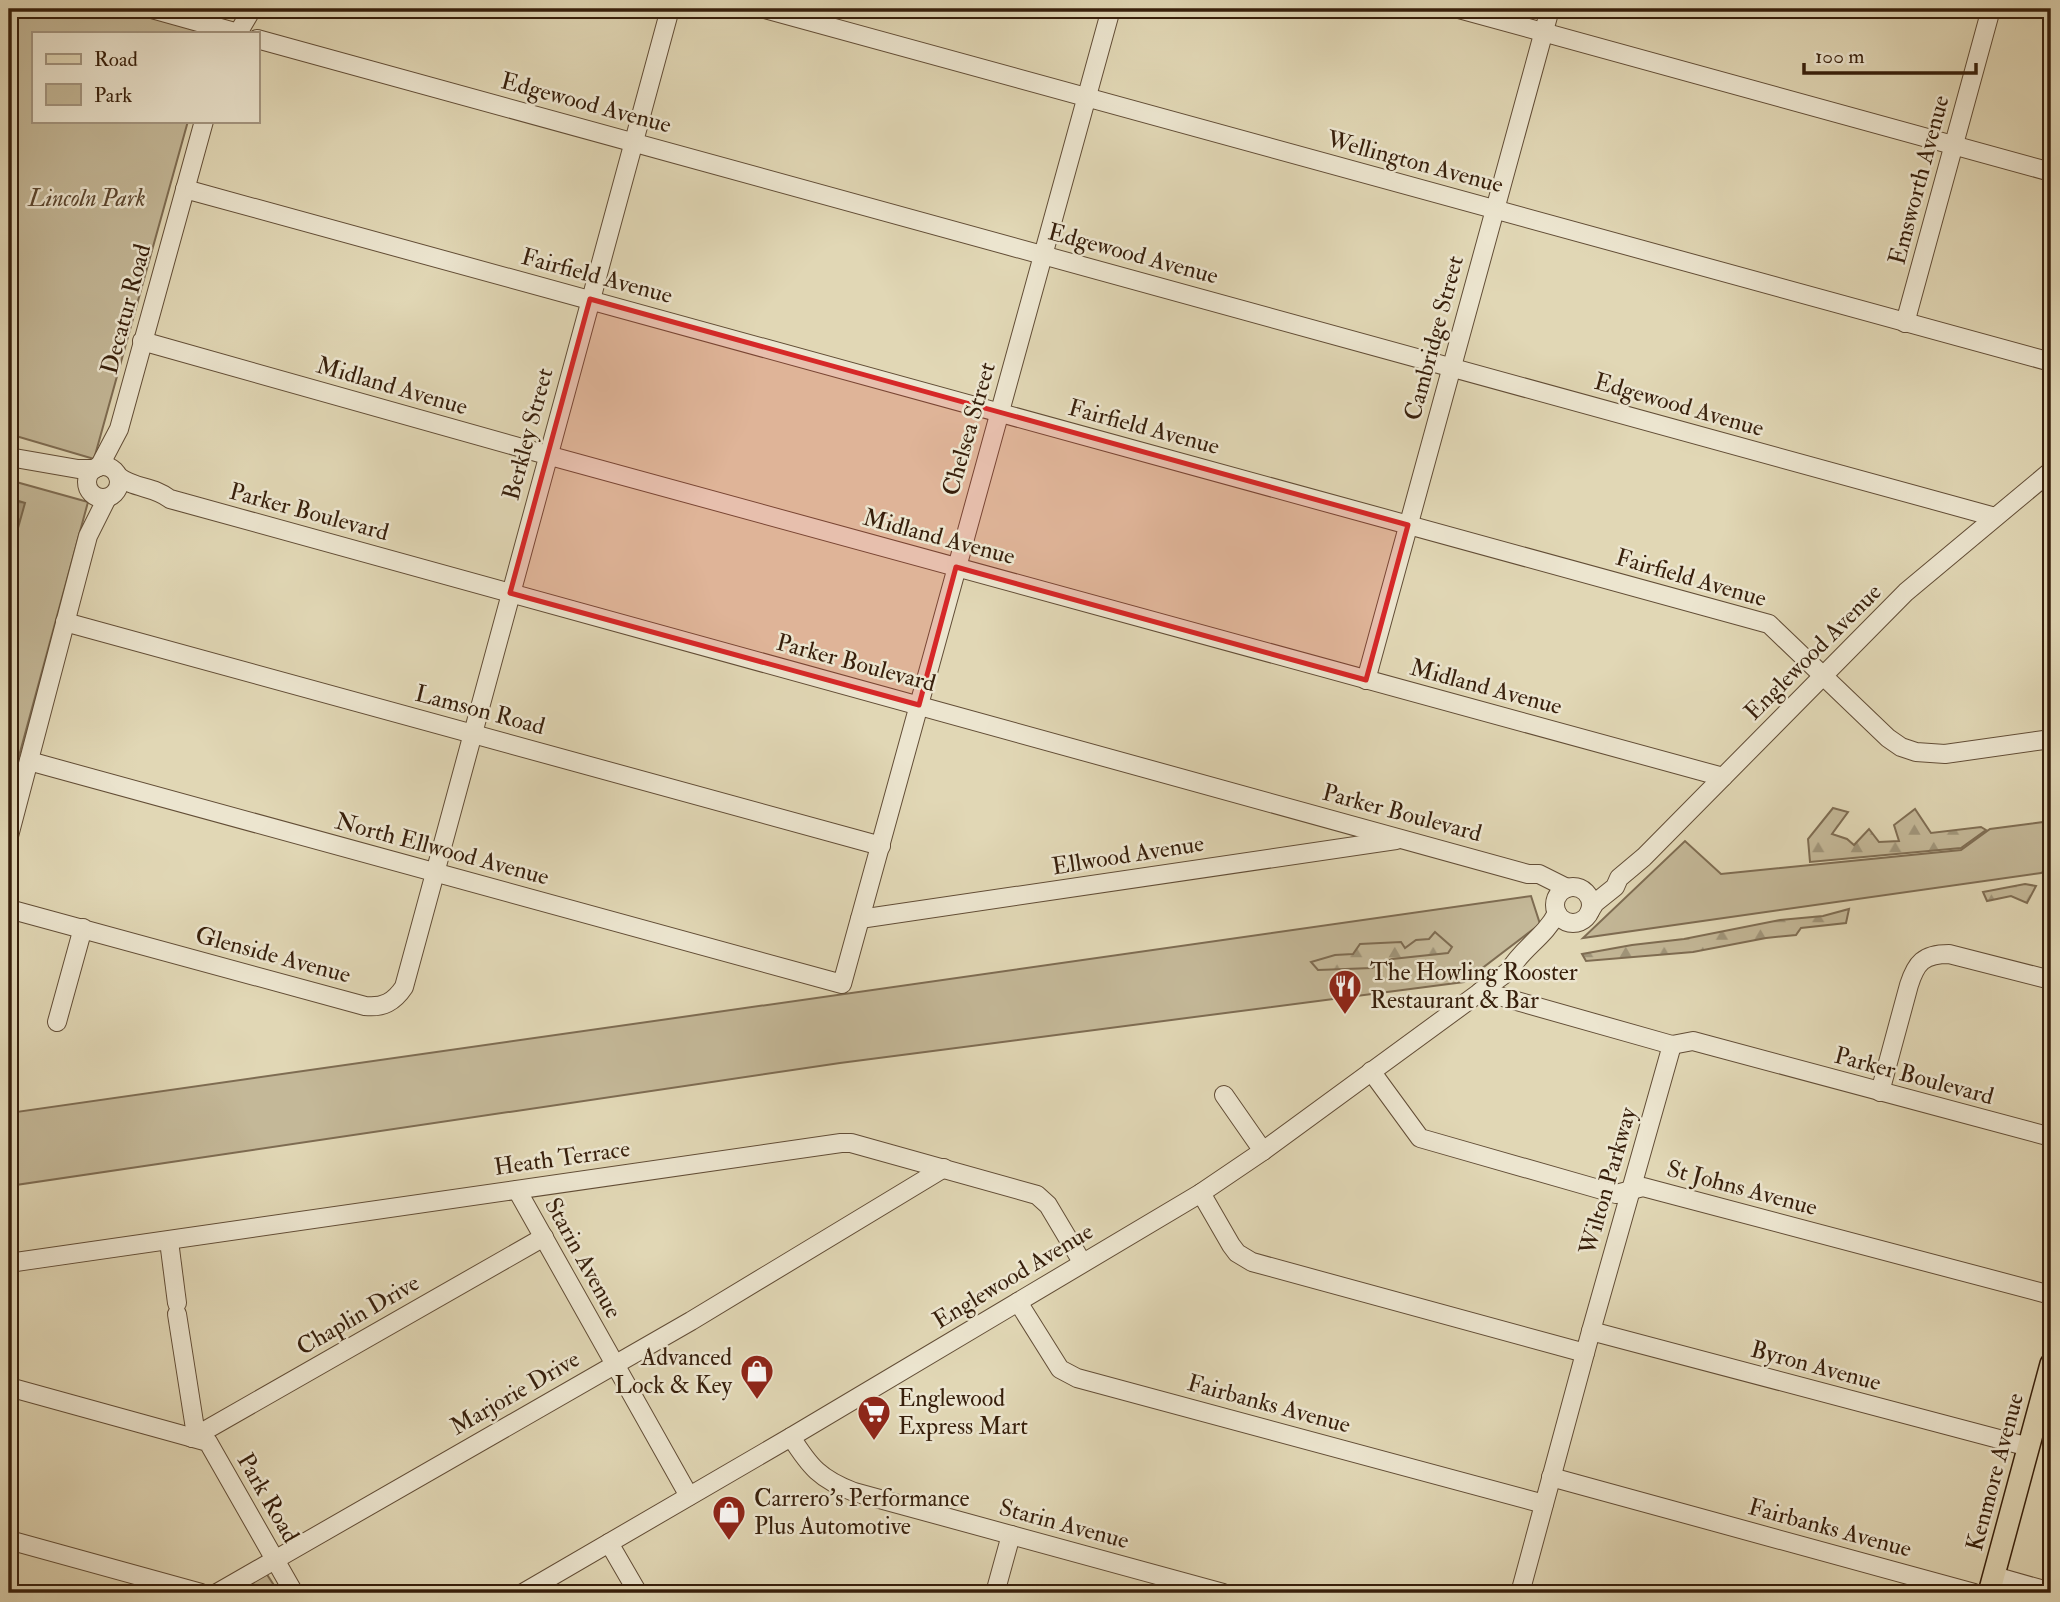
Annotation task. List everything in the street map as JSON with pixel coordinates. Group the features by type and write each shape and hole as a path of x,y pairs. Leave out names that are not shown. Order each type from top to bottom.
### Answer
{"main road":[{"name":"Kenmore Avenue","path":"1992,1585 2051,1364"}],"street":[{"path":"152,9 234,32"},
{"path":"239,32 252,9"},
{"name":"Berkley Street","path":"435,872 670,9"},
{"name":"Wellington Avenue","path":"765,9 2051,362"},
{"name":"Chelsea Street","path":"842,984 1111,9"},
{"path":"1459,9 2051,172"},
{"name":"Cambridge Street","path":"1366,680 1550,9"},
{"name":"Emsworth Avenue","path":"1905,323 1992,9"},
{"name":"Edgewood Avenue","path":"259,39 1995,517"},
{"name":"Decatur Road","path":"107,471 204,122"},
{"name":"Fairfield Avenue","path":"185,189 1769,624 1888,738 1916,752 1945,754 2051,739"},
{"name":"Midland Avenue","path":"142,341 547,455 1723,777"},
{"name":"Parker Boulevard","path":"9,458 107,471 133,485 160,491 170,499 1528,874 1539,874 1573,888"},
{"name":"Parker Boulevard","path":"9,458 38,473 75,479 99,494 158,501 170,499"},
{"path":"107,471 119,485 99,494 88,479 107,471"},
{"name":"Englewood Avenue","path":"523,1593 1200,1193 1263,1151 1508,971 1519,970 1526,965 1555,934 1561,914 1558,895 1573,888 1591,887 1619,878 1644,857 1906,592 2051,471"},
{"path":"9,836 99,494"},
{"name":"Lamson Road","path":"65,622 881,846"},
{"name":"North Ellwood Avenue","path":"29,761 842,984"},
{"name":"Ellwood Avenue","path":"860,919 1403,839"},
{"name":"Glenside Avenue","path":"9,909 365,1006 382,1006 398,996 404,988 435,872"},
{"path":"1528,874 1548,892 1561,914"},
{"name":"Englewood Avenue","path":"1561,914 1583,920 1595,903 1615,887 1619,878"},
{"path":"1573,888 1584,890 1591,900 1590,911"},
{"path":"57,1022 83,928"},
{"path":"1880,1092 1914,969 1921,961 1937,954 1948,954 2051,980"},
{"name":"Parker Boulevard","path":"1481,991 1672,1045 1693,1041 2051,1137"},
{"name":"Wilton Parkway","path":"1585,1353 1672,1045"},
{"name":"St Johns Avenue","path":"1371,1070 1420,1138 1616,1194 1643,1187 2051,1295"},
{"path":"1224,1095 1263,1151"},
{"name":"Heath Terrace","path":"9,1263 841,1143 851,1143 1030,1192 1044,1199 1082,1262"},
{"name":"Marjorie Drive","path":"217,1593 691,1321 944,1168"},
{"name":"Starin Avenue","path":"517,1189 689,1496"},
{"path":"1200,1193 1237,1253 1252,1262 1585,1353 1520,1593"},
{"name":"Chaplin Drive","path":"194,1437 544,1237"},
{"path":"9,1387 194,1437 169,1241"},
{"name":"Fairbanks Avenue","path":"1018,1302 1060,1369 1077,1378 1544,1504"},
{"name":"Byron Avenue","path":"1591,1331 2029,1447"},
{"name":"Park Road","path":"194,1437 208,1442 294,1593"},
{"name":"Starin Avenue","path":"791,1437 817,1474 854,1492 1223,1593"},
{"name":"Fairbanks Avenue","path":"1552,1477 1974,1593"},
{"path":"995,1593 1011,1535"},
{"path":"9,1540 201,1593"},
{"path":"609,1543 638,1593"},
{"path":"1992,1585 2051,1592"}],"highlighted area":[{"path":"590,299 1408,525 1366,680 956,567 919,705 510,593"}],"green space":[{"name":"Lincoln Park","path":"9,9 219,9 213,32 32,32 32,122 188,122 94,459 9,434"},
{"path":"9,480 88,502 9,793"},
{"path":"1833,808 1848,812 1832,834 1847,839 1854,845 1869,829 1879,842 1899,841 1894,825 1915,809 1931,833 1981,827 1986,830 1961,848 1810,862 1808,839"},
{"path":"2051,821 2051,867 2041,873 1583,938 1685,841 1721,874 1961,850 1990,829"},
{"path":"2025,884 2036,886 2027,903 2011,896 1987,901 1983,892"},
{"path":"1531,896 1540,924 1464,982 840,1063 9,1186 9,1113"},
{"path":"1849,909 1846,923 1801,928 1796,935 1693,952 1586,961 1582,954 1684,939 1780,920 1823,916"},
{"path":"1435,932 1452,947 1448,953 1392,959 1372,968 1318,970 1311,962 1335,955 1353,954 1360,944 1401,942 1405,948 1416,940 1429,939"},
{"path":"266,1573 279,1593 237,1593 237,1589"}],"water":[{"path":"9,498 25,503 18,528 9,525"}],"place":[{"name":"The Howling Rooster Restaurant & Bar","path":"1345,1016"},
{"name":"Advanced Lock & Key","path":"757,1401"},
{"name":"Englewood Express Mart","path":"874,1442"},
{"name":"Carrero's Performance Plus Automotive","path":"729,1542"}]}
